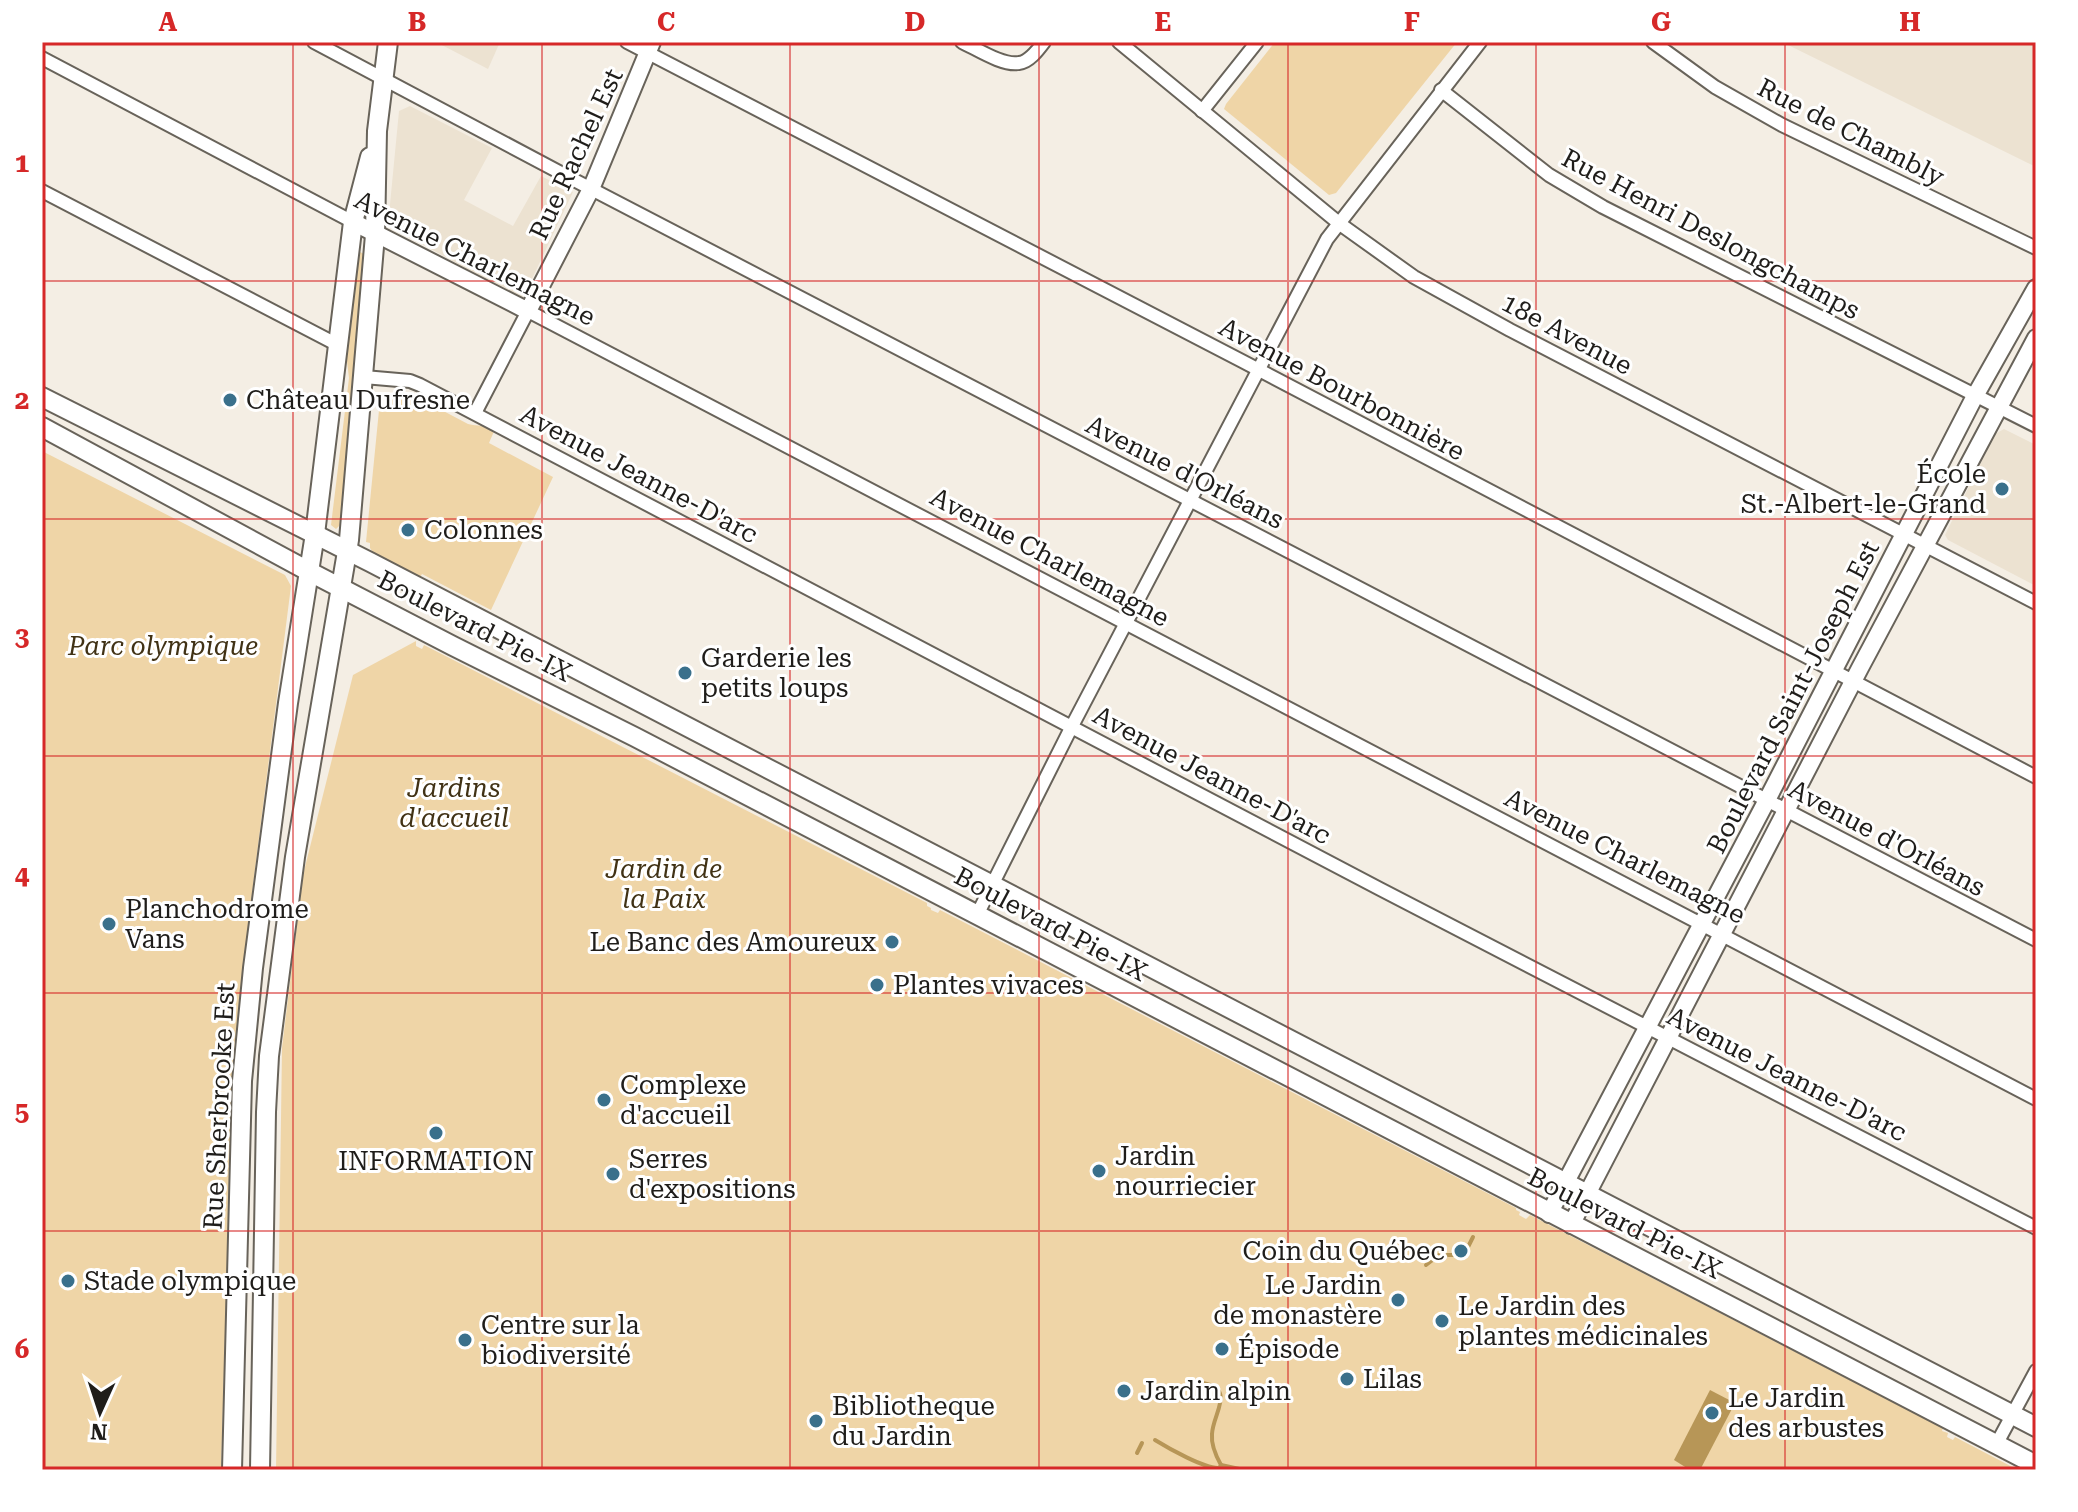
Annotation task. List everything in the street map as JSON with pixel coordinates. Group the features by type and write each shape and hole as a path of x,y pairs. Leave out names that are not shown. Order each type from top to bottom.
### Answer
{"main road":[{"name":"Rue Sherbrooke Est","path":"260,1470 269,1056 295,857 347,550 375,235 377,131 388,42"},
{"name":"Rue Rachel Est","path":"528,311 591,189 650,48"},
{"name":"Rue Sherbrooke Est","path":"232,1470 243,1067 257,934 283,733 310,572 353,222 377,131"},
{"name":"Avenue Charlemagne","path":"353,222 528,311"},
{"name":"Boulevard Saint-Joseph Est","path":"1549,1214 1975,396 2036,288"},
{"name":"Boulevard Saint-Joseph Est","path":"1571,1225 2036,338"},
{"name":"Boulevard Pie-IX","path":"42,397 347,550 2036,1427"},
{"name":"Boulevard Pie-IX","path":"42,427 310,572 635,737 2036,1465"}],"street":[{"name":"Avenue d'Orléans","path":"314,42 2036,940"},
{"name":"Avenue Bourbonnière","path":"627,42 650,48 2036,777"},
{"path":"962,42 1001,60 1019,63 1034,54 1044,42"},
{"name":"18e Avenue","path":"1119,42 1340,224 1414,277 2036,603"},
{"path":"1202,111 1257,42"},
{"path":"977,915 1072,726 1327,239 1480,42"},
{"name":"Rue de Chambly","path":"1653,42 1715,87 1782,125 2036,248"},
{"name":"Avenue Charlemagne","path":"42,58 353,222"},
{"name":"Rue Henri Deslongchamps","path":"1441,90 1549,175 1603,207 2036,426"},
{"path":"42,191 338,345"},
{"name":"Avenue Charlemagne","path":"528,311 2036,1099"},
{"name":"Rue Rachel Est","path":"475,413 528,311"},
{"name":"Avenue Jeanne-D'arc","path":"364,377 410,381 475,413 2036,1228"},
{"path":"1996,1445 2036,1371"}],"shaded area":[{"path":"436,42 500,42 488,69"},
{"path":"1782,42 2036,42 2036,167"},
{"path":"410,106 492,148 464,200 513,226 541,176 573,192 522,300 388,225 399,111"},
{"name":"École St.-Albert-le-Grand","path":"2004,429 2036,445 2036,586 1948,540 1945,535 1995,434"},
{"path":"1710,1390 1735,1403 1700,1470 1690,1470 1674,1460"}],"green space":[{"path":"1275,42 1457,42 1336,193 1329,195 1224,109"},
{"path":"360,252 364,254 341,524 336,529 331,525 349,378 346,353"},
{"path":"389,392 415,396 468,424 495,429 489,443 553,477 491,610 422,574 419,579 371,554 370,543 366,542 380,400"},
{"name":"Parc olympique","path":"42,451 285,575 291,586 233,1073 221,1470 42,1470"},
{"path":"416,641 416,646 422,649 424,645 927,903 931,910 938,913 940,910 1516,1208 1519,1215 1526,1219 1530,1215 1943,1428 1942,1431 1948,1433 1947,1437 1953,1440 1955,1437 2018,1470 276,1470 282,1048 303,875 353,675"}],"waterway":[{"path":"1426,1265 1439,1255 1464,1255 1473,1237"},
{"path":"1155,1440 1196,1462 1219,1468 1221,1465 1212,1438 1221,1396 1213,1386 1203,1383"},
{"path":"1137,1453 1142,1443"},
{"path":"1221,1465 1244,1470"}],"place":[{"name":"Château Dufresne","path":"230,400"},
{"name":"École St.-Albert-le-Grand","path":"2002,489"},
{"name":"Colonnes","path":"408,530"},
{"name":"Garderie les petits loups","path":"685,673"},
{"name":"Planchodrome Vans","path":"109,924"},
{"name":"Le Banc des Amoureux","path":"892,942"},
{"name":"Plantes vivaces","path":"877,985"},
{"name":"Complexe d'accueil","path":"604,1100"},
{"name":"INFORMATION","path":"436,1133"},
{"name":"Jardin nourriecier","path":"1099,1171"},
{"name":"Serres d'expositions","path":"613,1174"},
{"name":"Coin du Québec","path":"1461,1251"},
{"name":"Stade olympique","path":"68,1281"},
{"name":"Le Jardin de monastère","path":"1398,1300"},
{"name":"Le Jardin des plantes médicinales","path":"1442,1321"},
{"name":"Centre sur la biodiversité","path":"465,1340"},
{"name":"Épisode","path":"1222,1349"},
{"name":"Lilas","path":"1347,1379"},
{"name":"Jardin alpin","path":"1124,1391"},
{"name":"Le Jardin des arbustes","path":"1712,1413"},
{"name":"Bibliotheque du Jardin","path":"816,1421"}],"park label":[{"name":"Jardins d'accueil","path":"454,803"},
{"name":"Jardin de la Paix","path":"664,884"}]}
